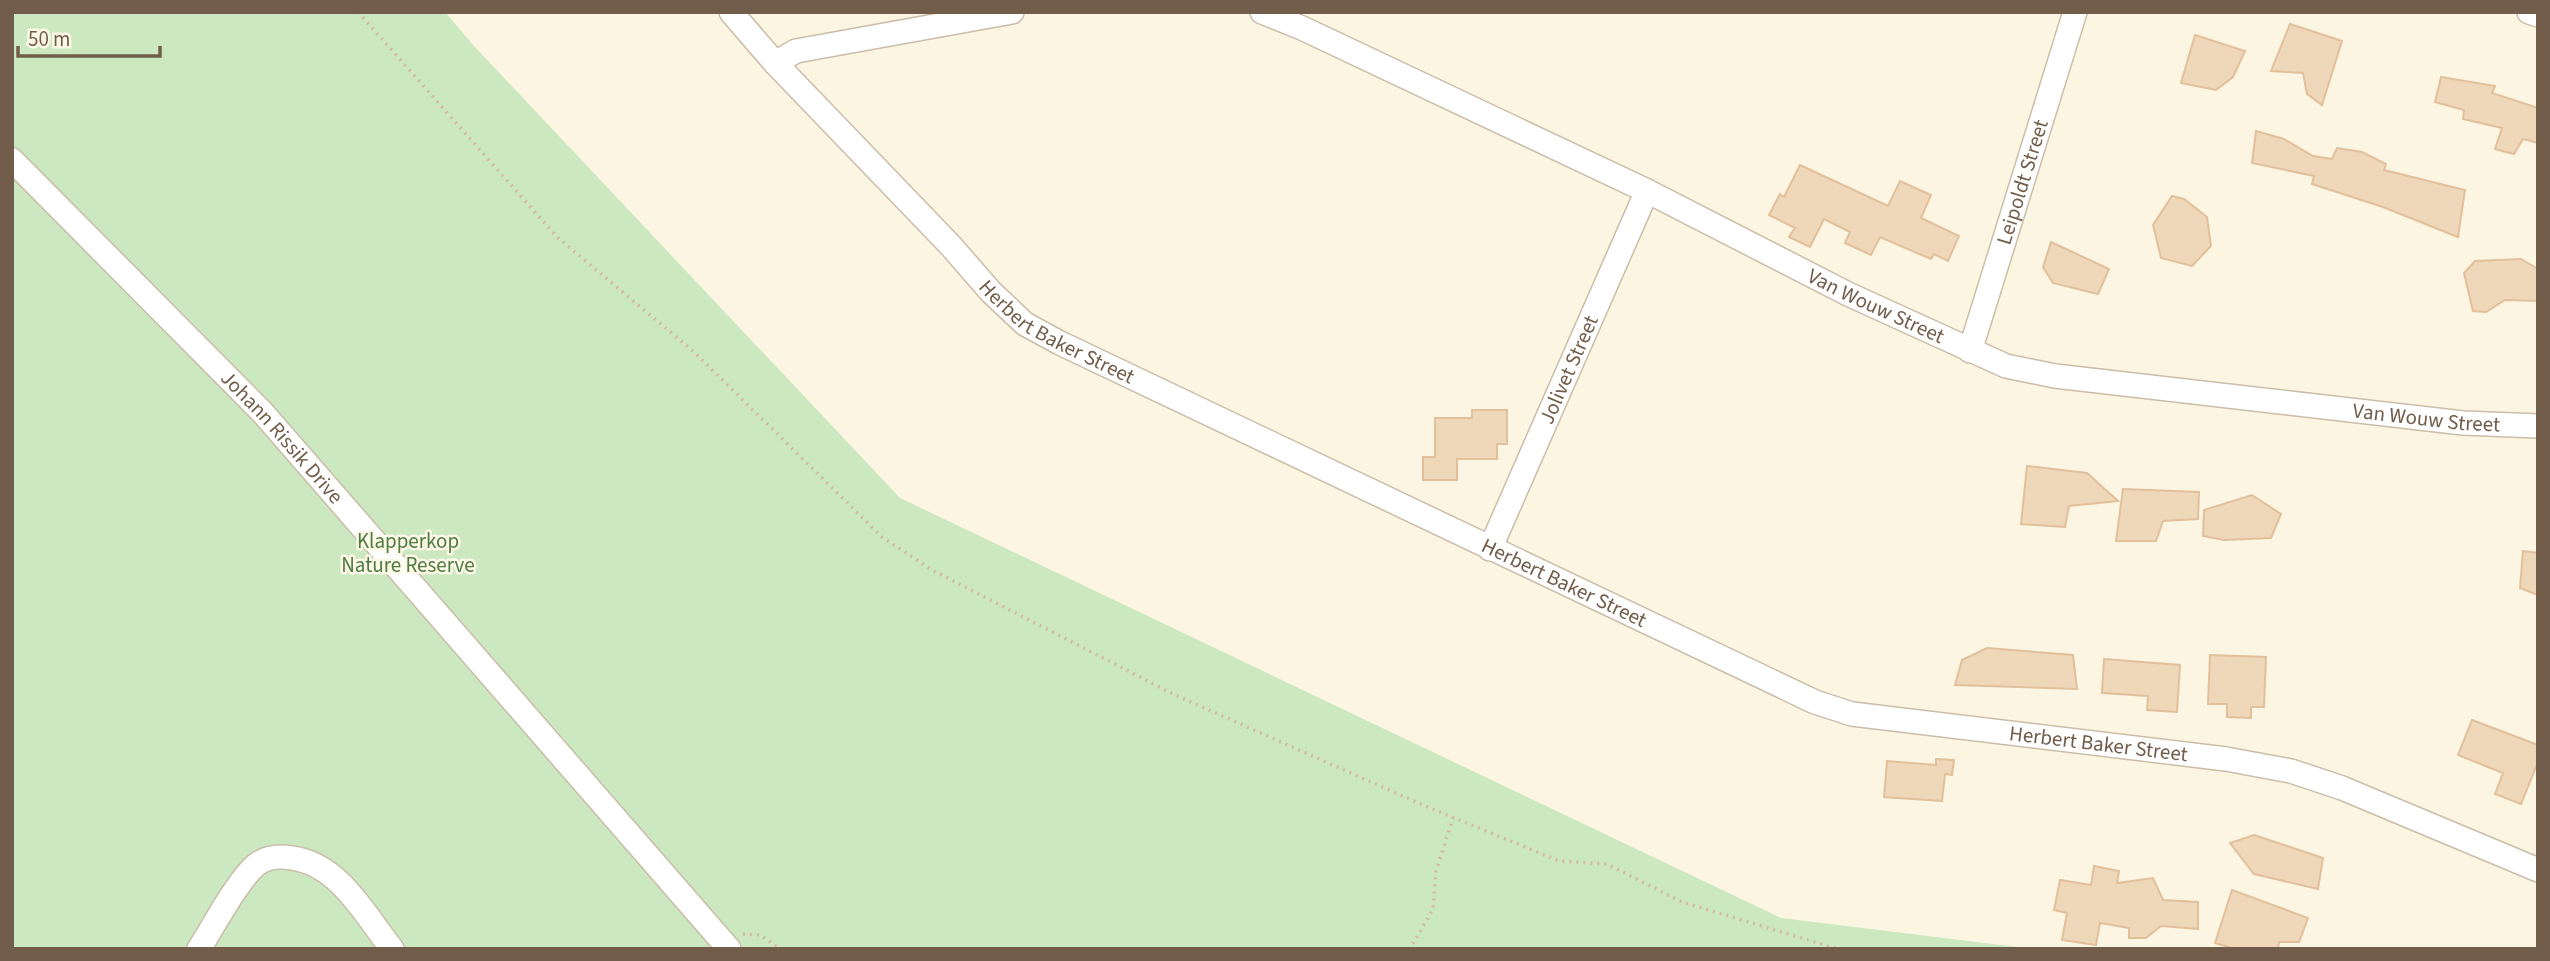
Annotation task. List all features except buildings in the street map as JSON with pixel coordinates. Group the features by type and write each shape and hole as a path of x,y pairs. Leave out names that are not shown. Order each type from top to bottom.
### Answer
{"street":[{"name":"Herbert Baker Street","path":"731,12 991,292 1025,324 1490,549 1815,702 1852,714 2227,759 2291,771 2342,788 2538,870"},
{"path":"775,62 796,51 1012,12"},
{"name":"Van Wouw Street","path":"1262,12 1647,191 1848,294 2006,366 2054,376 2463,423 2538,426"},
{"name":"Leipoldt Street","path":"1970,351 2075,12"},
{"path":"2529,12 2538,15"},
{"name":"Johann Rissik Drive","path":"12,160 263,413 729,949"},
{"name":"Jolivet Street","path":"1490,549 1647,191"},
{"path":"199,949 257,864 283,856 299,859 332,875 392,949"}],"path":[{"path":"358,12 557,237 693,351 882,537 932,570 1173,694 1453,817 1559,861 1607,864 1682,902 1838,949"},
{"path":"1408,949 1433,909 1436,871 1453,817"}],"green space":[{"name":"Klapperkop Nature Reserve","path":"12,12 445,12 900,498 1781,918 2035,949 12,949"}]}
